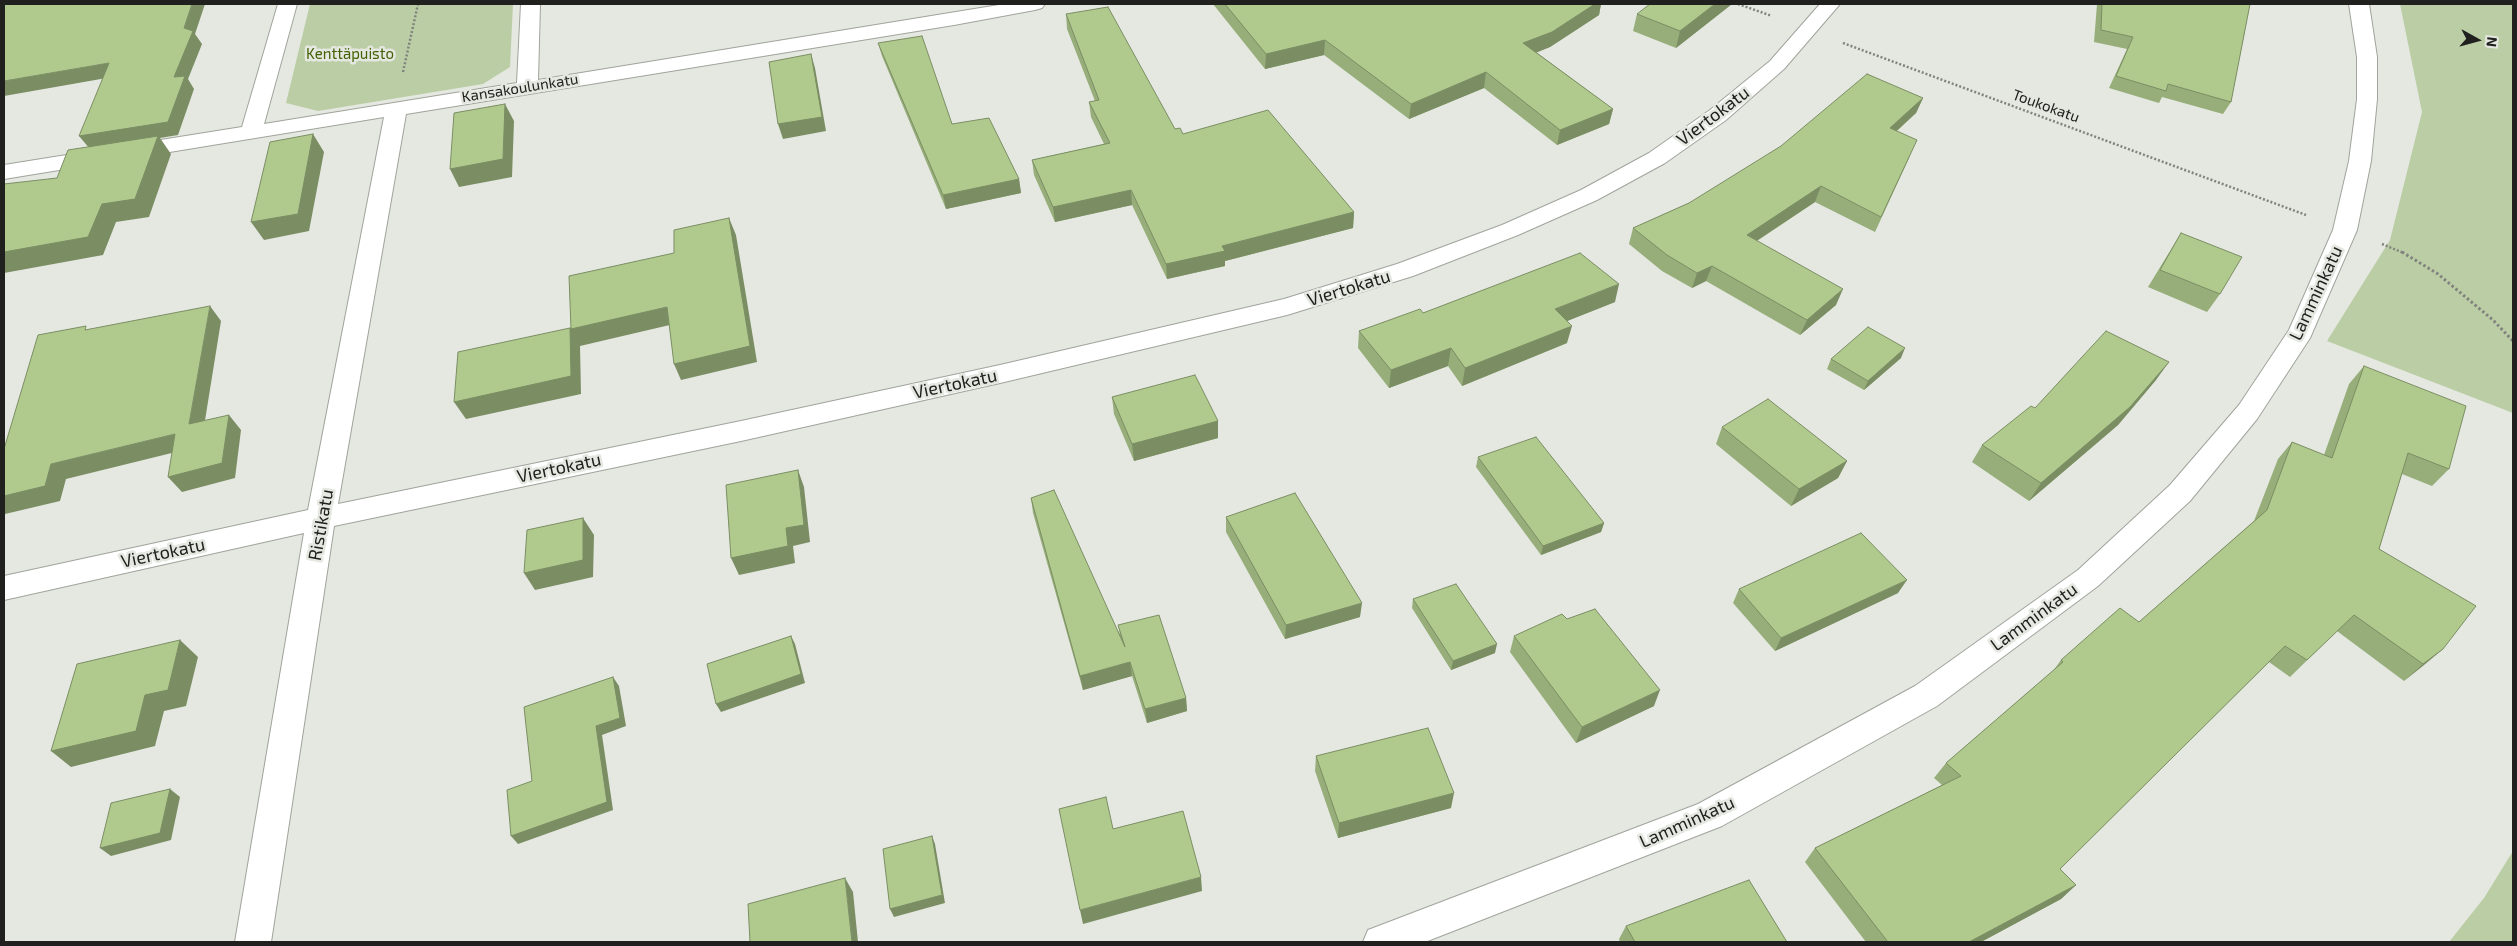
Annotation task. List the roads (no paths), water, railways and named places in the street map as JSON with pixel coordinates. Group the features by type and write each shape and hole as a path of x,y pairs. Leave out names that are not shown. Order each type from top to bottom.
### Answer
{"street":[{"path":"252,130 287,4"},
{"path":"527,87 530,4"},
{"name":"Kansakoulunkatu","path":"4,172 252,130 954,19 1035,4"},
{"name":"Viertokatu","path":"4,588 322,518 741,431 1000,374 1287,307 1405,270 1510,230 1589,195 1657,158 1718,115 1777,65 1830,4"},
{"name":"Lamminkatu","path":"1381,942 1710,816 1926,696 2088,578 2180,492 2248,412 2301,332 2345,230 2360,161 2367,99 2367,57 2359,4"},
{"name":"Ristikatu","path":"253,942 322,518 396,108"}],"park label":[{"name":"Kenttäpuisto","path":"350,54"}]}
